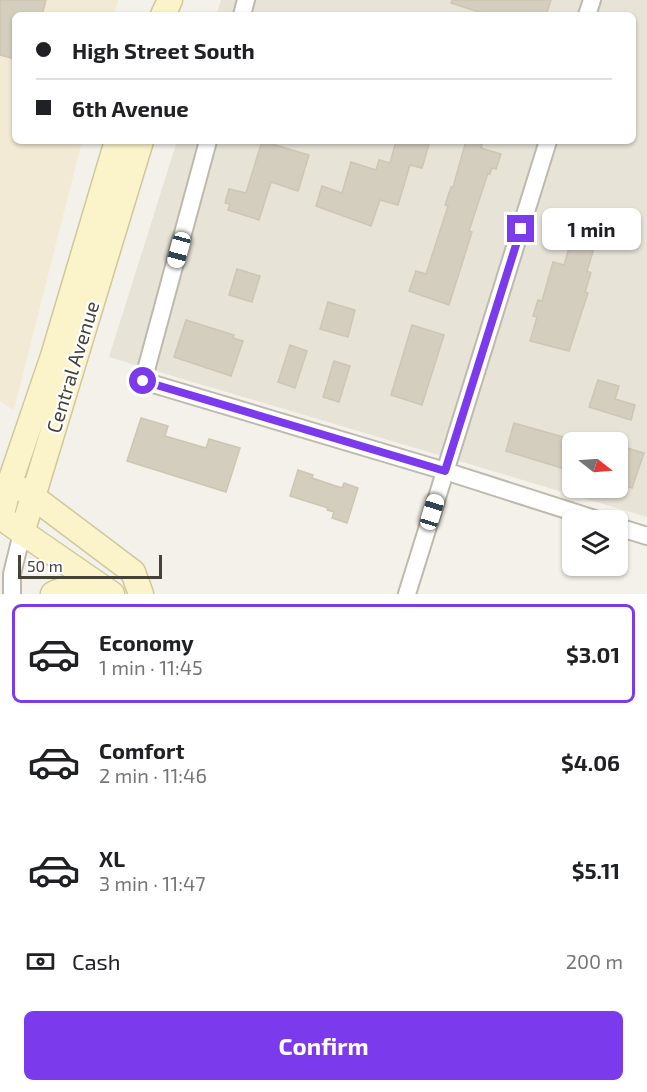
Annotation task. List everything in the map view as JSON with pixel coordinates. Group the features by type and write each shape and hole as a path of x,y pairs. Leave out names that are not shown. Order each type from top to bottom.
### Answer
{"main road":[{"name":"Central Avenue","path":"0,518 5,476 53,356 116,144"},
{"name":"Central Avenue","path":"22,533 140,144"},
{"path":"5,476 133,572 141,594"},
{"path":"0,518 107,591"},
{"path":"52,594 62,589 78,587 107,591"}],"street":[{"path":"207,144 143,381 445,471 567,510"},
{"path":"407,594 547,144"},
{"path":"628,530 647,536"},
{"name":"Central Avenue","path":"12,594 12,573 22,533"}],"shaded area":[{"path":"0,0 118,0 115,12 12,12 12,144 81,144 14,410 0,401"},
{"path":"221,0 647,0 647,517 583,498 628,498 628,432 562,432 562,492 109,357 176,144 636,144 636,12 217,12"}],"building":[{"path":"0,0 46,0 43,12 12,12 12,58 0,55"},
{"path":"452,0 551,0 547,12 479,12 451,3"},
{"path":"261,144 272,144 309,155 298,191 271,182 259,220 228,210 230,204 225,203 229,189 246,193"},
{"path":"395,144 429,144 422,168 410,165 398,205 380,200 371,226 316,206 322,186 342,193 351,162 376,170 379,160 390,163"},
{"path":"465,144 482,144 481,148 501,154 496,169 492,168 490,174 488,173 449,305 409,291 416,271 426,274 448,206 445,205 451,187 453,187"},
{"path":"568,219 600,229 587,271 591,273 585,292 588,293 569,351 530,341 537,317 533,316 538,300 542,301 553,262 564,265 572,238 563,235"},
{"path":"237,269 260,276 252,302 229,295"},
{"path":"328,302 355,310 348,337 320,329"},
{"path":"186,320 234,335 233,338 243,341 231,376 174,357"},
{"path":"412,325 444,335 422,405 391,395"},
{"path":"290,345 307,351 295,388 278,382"},
{"path":"334,361 350,366 339,402 323,397"},
{"path":"598,380 619,386 615,399 635,405 631,420 589,407"},
{"path":"141,418 168,426 165,436 206,448 209,439 240,448 226,492 127,461"},
{"path":"514,423 562,437 562,468 506,451"},
{"path":"628,448 644,453 632,488 628,487"},
{"path":"298,470 313,475 312,478 342,488 344,483 358,488 347,523 332,518 334,512 327,510 328,508 290,496"}],"route":[{"path":"143,381 445,471 521,229"}]}
